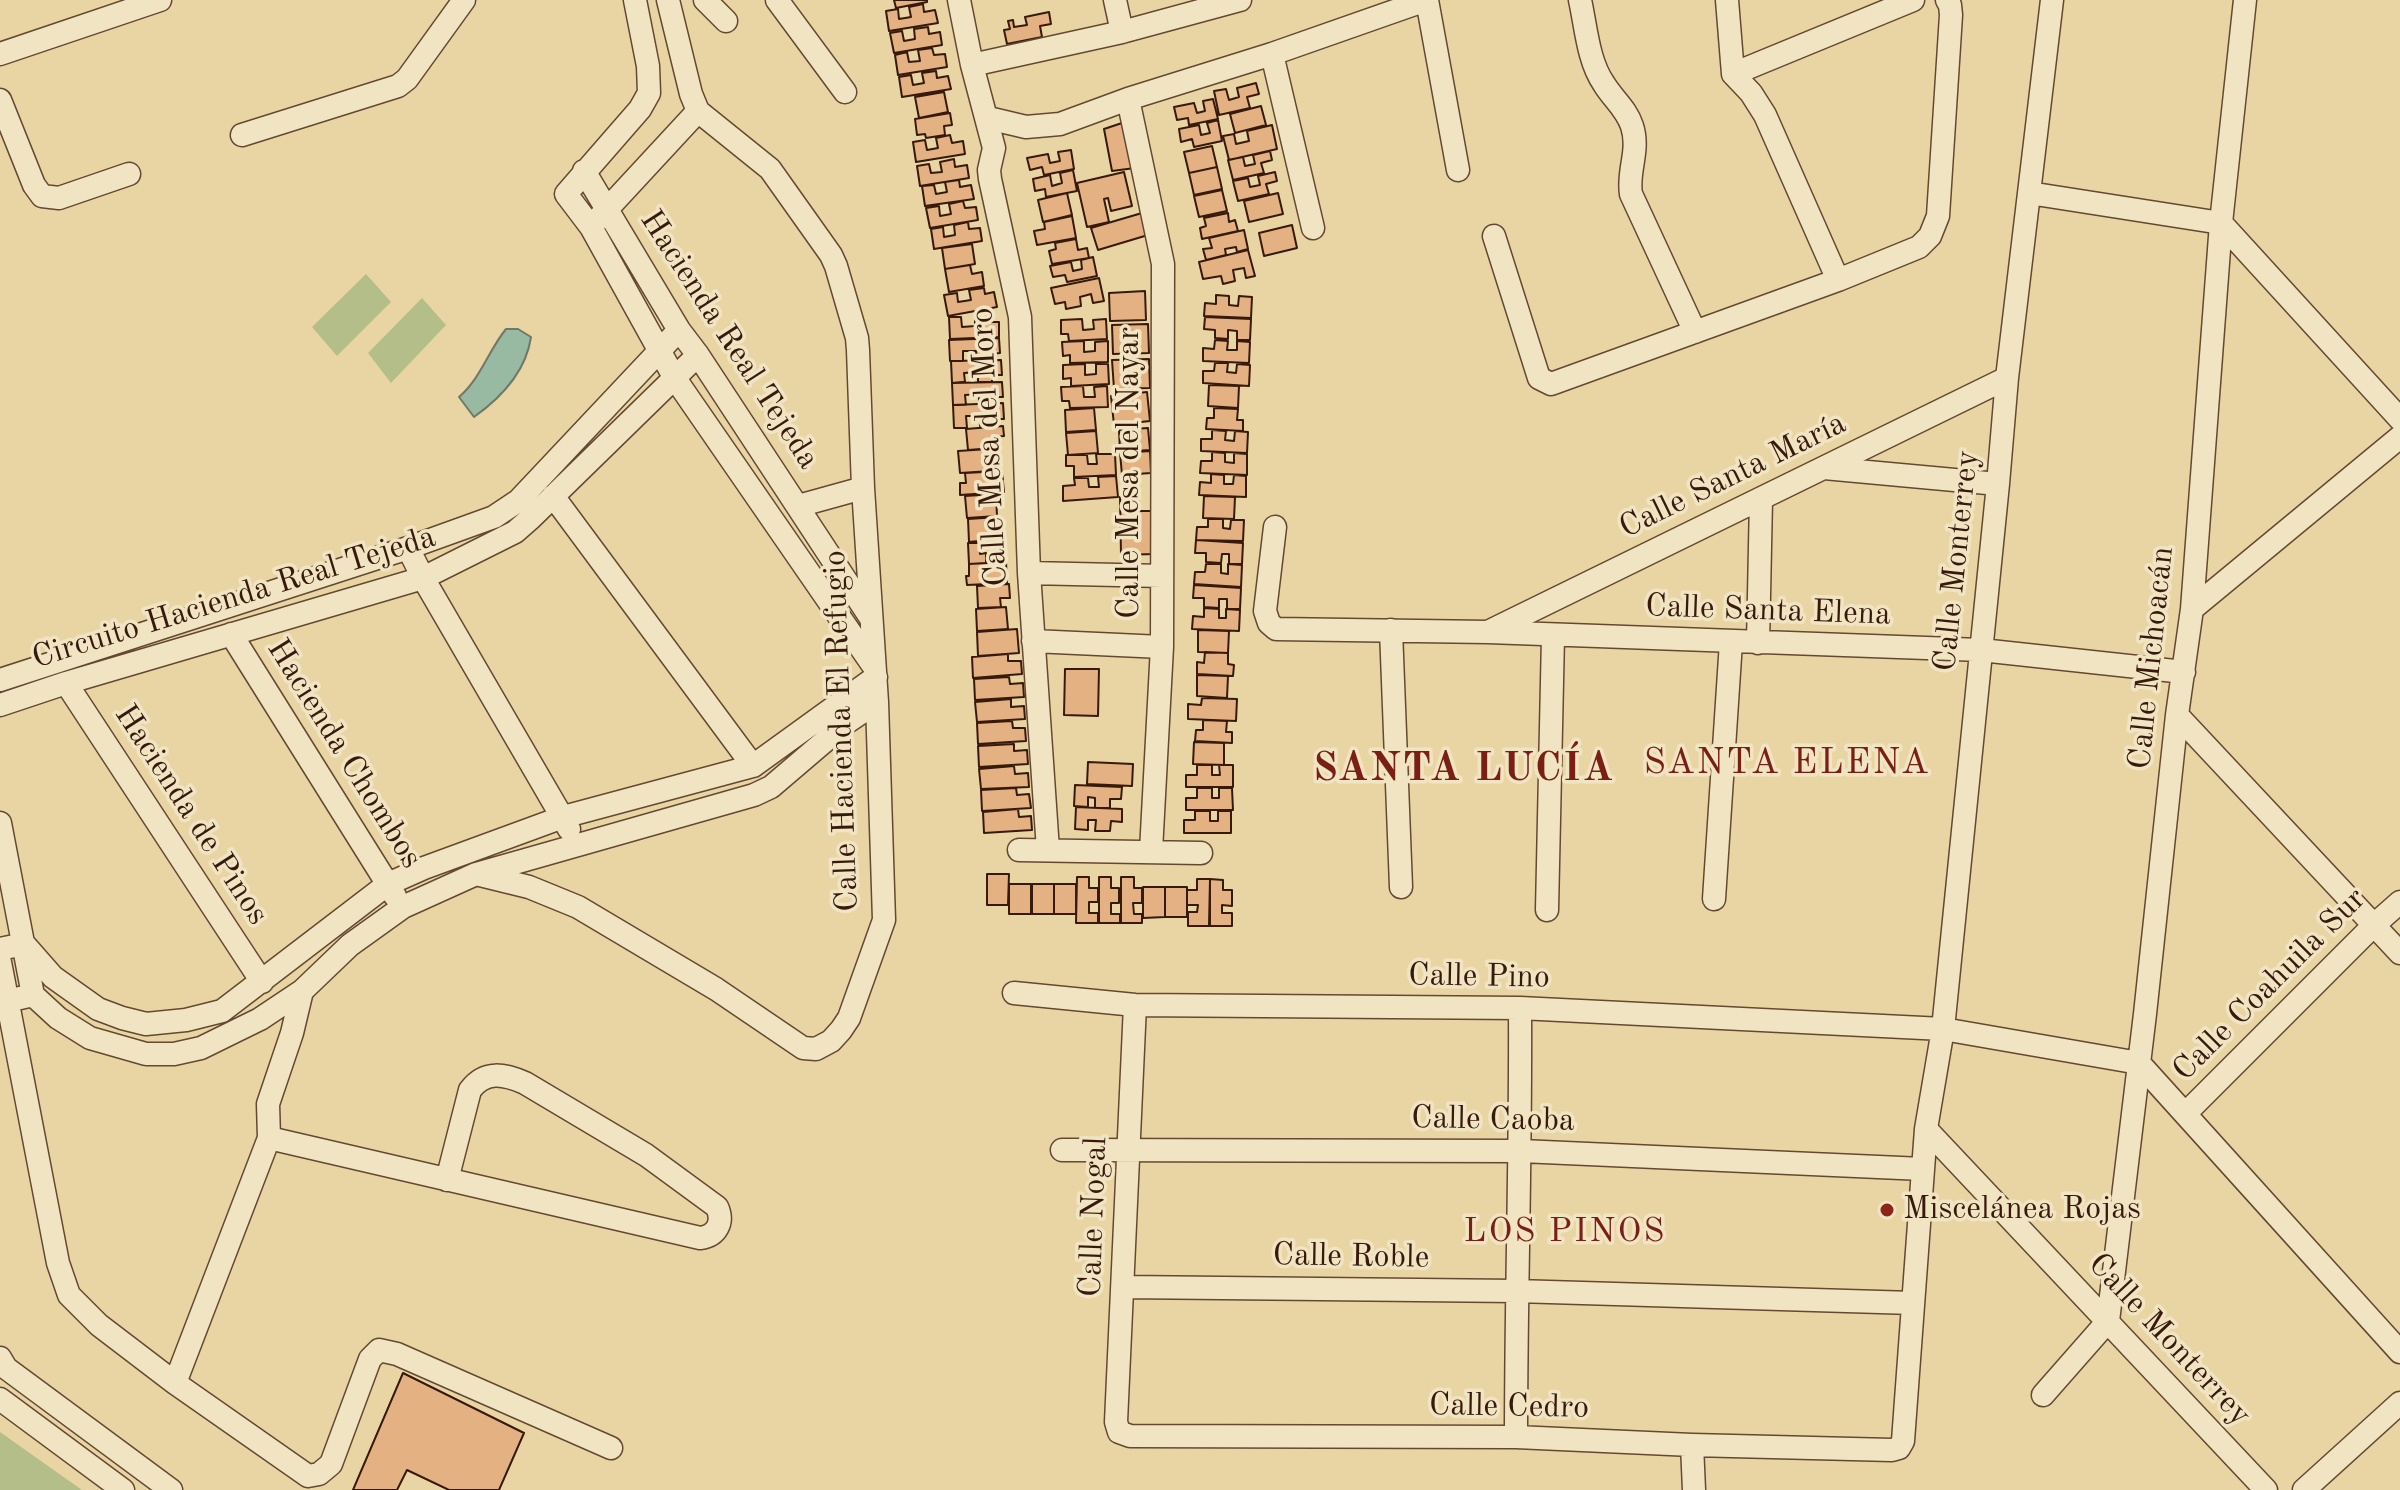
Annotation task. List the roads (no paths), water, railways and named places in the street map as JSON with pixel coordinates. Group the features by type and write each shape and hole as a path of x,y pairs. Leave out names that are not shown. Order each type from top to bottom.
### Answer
{"street":[{"path":"86,0 93,22"},
{"path":"0,54 93,22 133,4 160,0"},
{"path":"242,135 398,86 407,79 464,0"},
{"path":"584,171 640,109 649,93 648,66 635,0"},
{"path":"591,227 698,111 668,0"},
{"path":"705,0 726,21"},
{"path":"777,0 845,92"},
{"name":"Calle Mesa del Moro","path":"959,0 994,148 990,179 1020,317 1029,573 1048,850"},
{"path":"1115,0 1122,32"},
{"path":"972,65 1122,32 1240,0"},
{"path":"988,118 1026,127 1060,124 1427,0 1458,170"},
{"path":"1580,0 1592,58 1603,83 1621,104 1632,127 1635,157 1629,182 1631,194 1695,332"},
{"path":"1727,0 1733,74 1751,93 1765,115 1838,280"},
{"path":"1733,74 1913,0"},
{"path":"1494,236 1539,378 1545,383 1558,383 1919,247 1930,236 1938,216 1951,15 1947,0"},
{"name":"Calle Monterrey","path":"1899,1448 1903,1441 1926,1129 1943,1029 2007,378 2052,0"},
{"name":"Calle Michoacán","path":"2108,1321 2177,715 2192,609 2221,223 2245,0"},
{"path":"1272,54 1313,228"},
{"name":"Calle Mesa del Nayar","path":"1128,99 1163,264 1162,647 1151,851"},
{"path":"0,100 34,185 42,196 59,198 129,174"},
{"name":"Calle Hacienda El Refugio","path":"476,874 529,887 578,907 716,989 803,1048 816,1049 831,1041 849,1018 884,920 877,702 857,338 836,266 770,169 698,111"},
{"name":"Hacienda Real Tejeda","path":"870,618 679,330 584,171 566,194 591,227 674,377 875,672"},
{"path":"2029,193 2221,223 2400,419"},
{"name":"Circuito Hacienda Real Tejeda","path":"0,680 408,548 494,517 518,501 679,330"},
{"name":"Circuito Hacienda Real Tejeda","path":"0,705 423,578 515,532 698,355"},
{"name":"Calle Santa María","path":"1488,632 2007,378"},
{"path":"2192,609 2400,437"},
{"path":"1822,468 1998,484"},
{"name":"Hacienda Real Tejeda","path":"798,506 863,488"},
{"path":"553,496 753,766"},
{"path":"1758,643 1761,499"},
{"name":"Calle Santa Elena","path":"1275,527 1265,611 1269,623 1276,629 1488,632 1981,650 2184,672"},
{"path":"408,548 577,844"},
{"path":"1029,573 1162,576"},
{"path":"1391,630 1401,887"},
{"name":"Hacienda Chombos","path":"231,634 403,907"},
{"path":"1547,910 1553,636"},
{"path":"1033,641 1162,647"},
{"path":"1714,899 1731,642"},
{"path":"24,944 53,977 98,1009 122,1018 146,1024 186,1020 222,1011 388,884 563,817 753,766 875,672"},
{"name":"Hacienda de Pinos","path":"66,683 262,982"},
{"path":"0,823 33,995 58,1018 90,1038 146,1054 174,1054 201,1048 260,1019 302,991 350,945 403,907 476,874 754,795 771,787 846,723 877,702"},
{"path":"2177,715 2400,953"},
{"path":"1019,850 1201,853"},
{"name":"Calle Coahuila Sur","path":"2186,1113 2400,902"},
{"path":"0,949 24,944"},
{"path":"0,962 58,1263 69,1295 99,1325 175,1383 308,1476 319,1474 331,1464 370,1359 379,1350 397,1354 611,1448"},
{"path":"175,1383 269,1138 268,1104 292,1033 302,991"},
{"name":"Calle Pino","path":"1014,993 1135,1005 1520,1008 1943,1029 2139,1063"},
{"path":"7,1001 33,995"},
{"name":"Calle Nogal","path":"1119,1432 1116,1422 1135,1005"},
{"path":"1516,1437 1520,1008"},
{"path":"2139,1063 2400,1352"},
{"path":"269,1138 447,1180 700,1238 715,1232 720,1220 717,1207 646,1155 525,1083 499,1075 486,1076 470,1090 447,1180"},
{"name":"Calle Monterrey","path":"1926,1129 2266,1490"},
{"name":"Calle Caoba","path":"1062,1150 1521,1151 1923,1169"},
{"name":"Calle Roble","path":"1124,1287 1516,1291 1913,1303"},
{"path":"2043,1395 2108,1321"},
{"path":"0,1358 6,1368 171,1490"},
{"path":"0,1399 123,1490"},
{"path":"2304,1490 2400,1403"},
{"name":"Calle Cedro","path":"1119,1432 1130,1436 1516,1437 1692,1445 1899,1448"},
{"path":"1692,1445 1694,1490"}],"place":[{"name":"Miscelánea Rojas","path":"1887,1210"}],"district":[{"name":"SANTA ELENA","path":"1787,764"},
{"name":"SANTA LUCÍA","path":"1464,770"},
{"name":"LOS PINOS","path":"1565,1232"}]}
